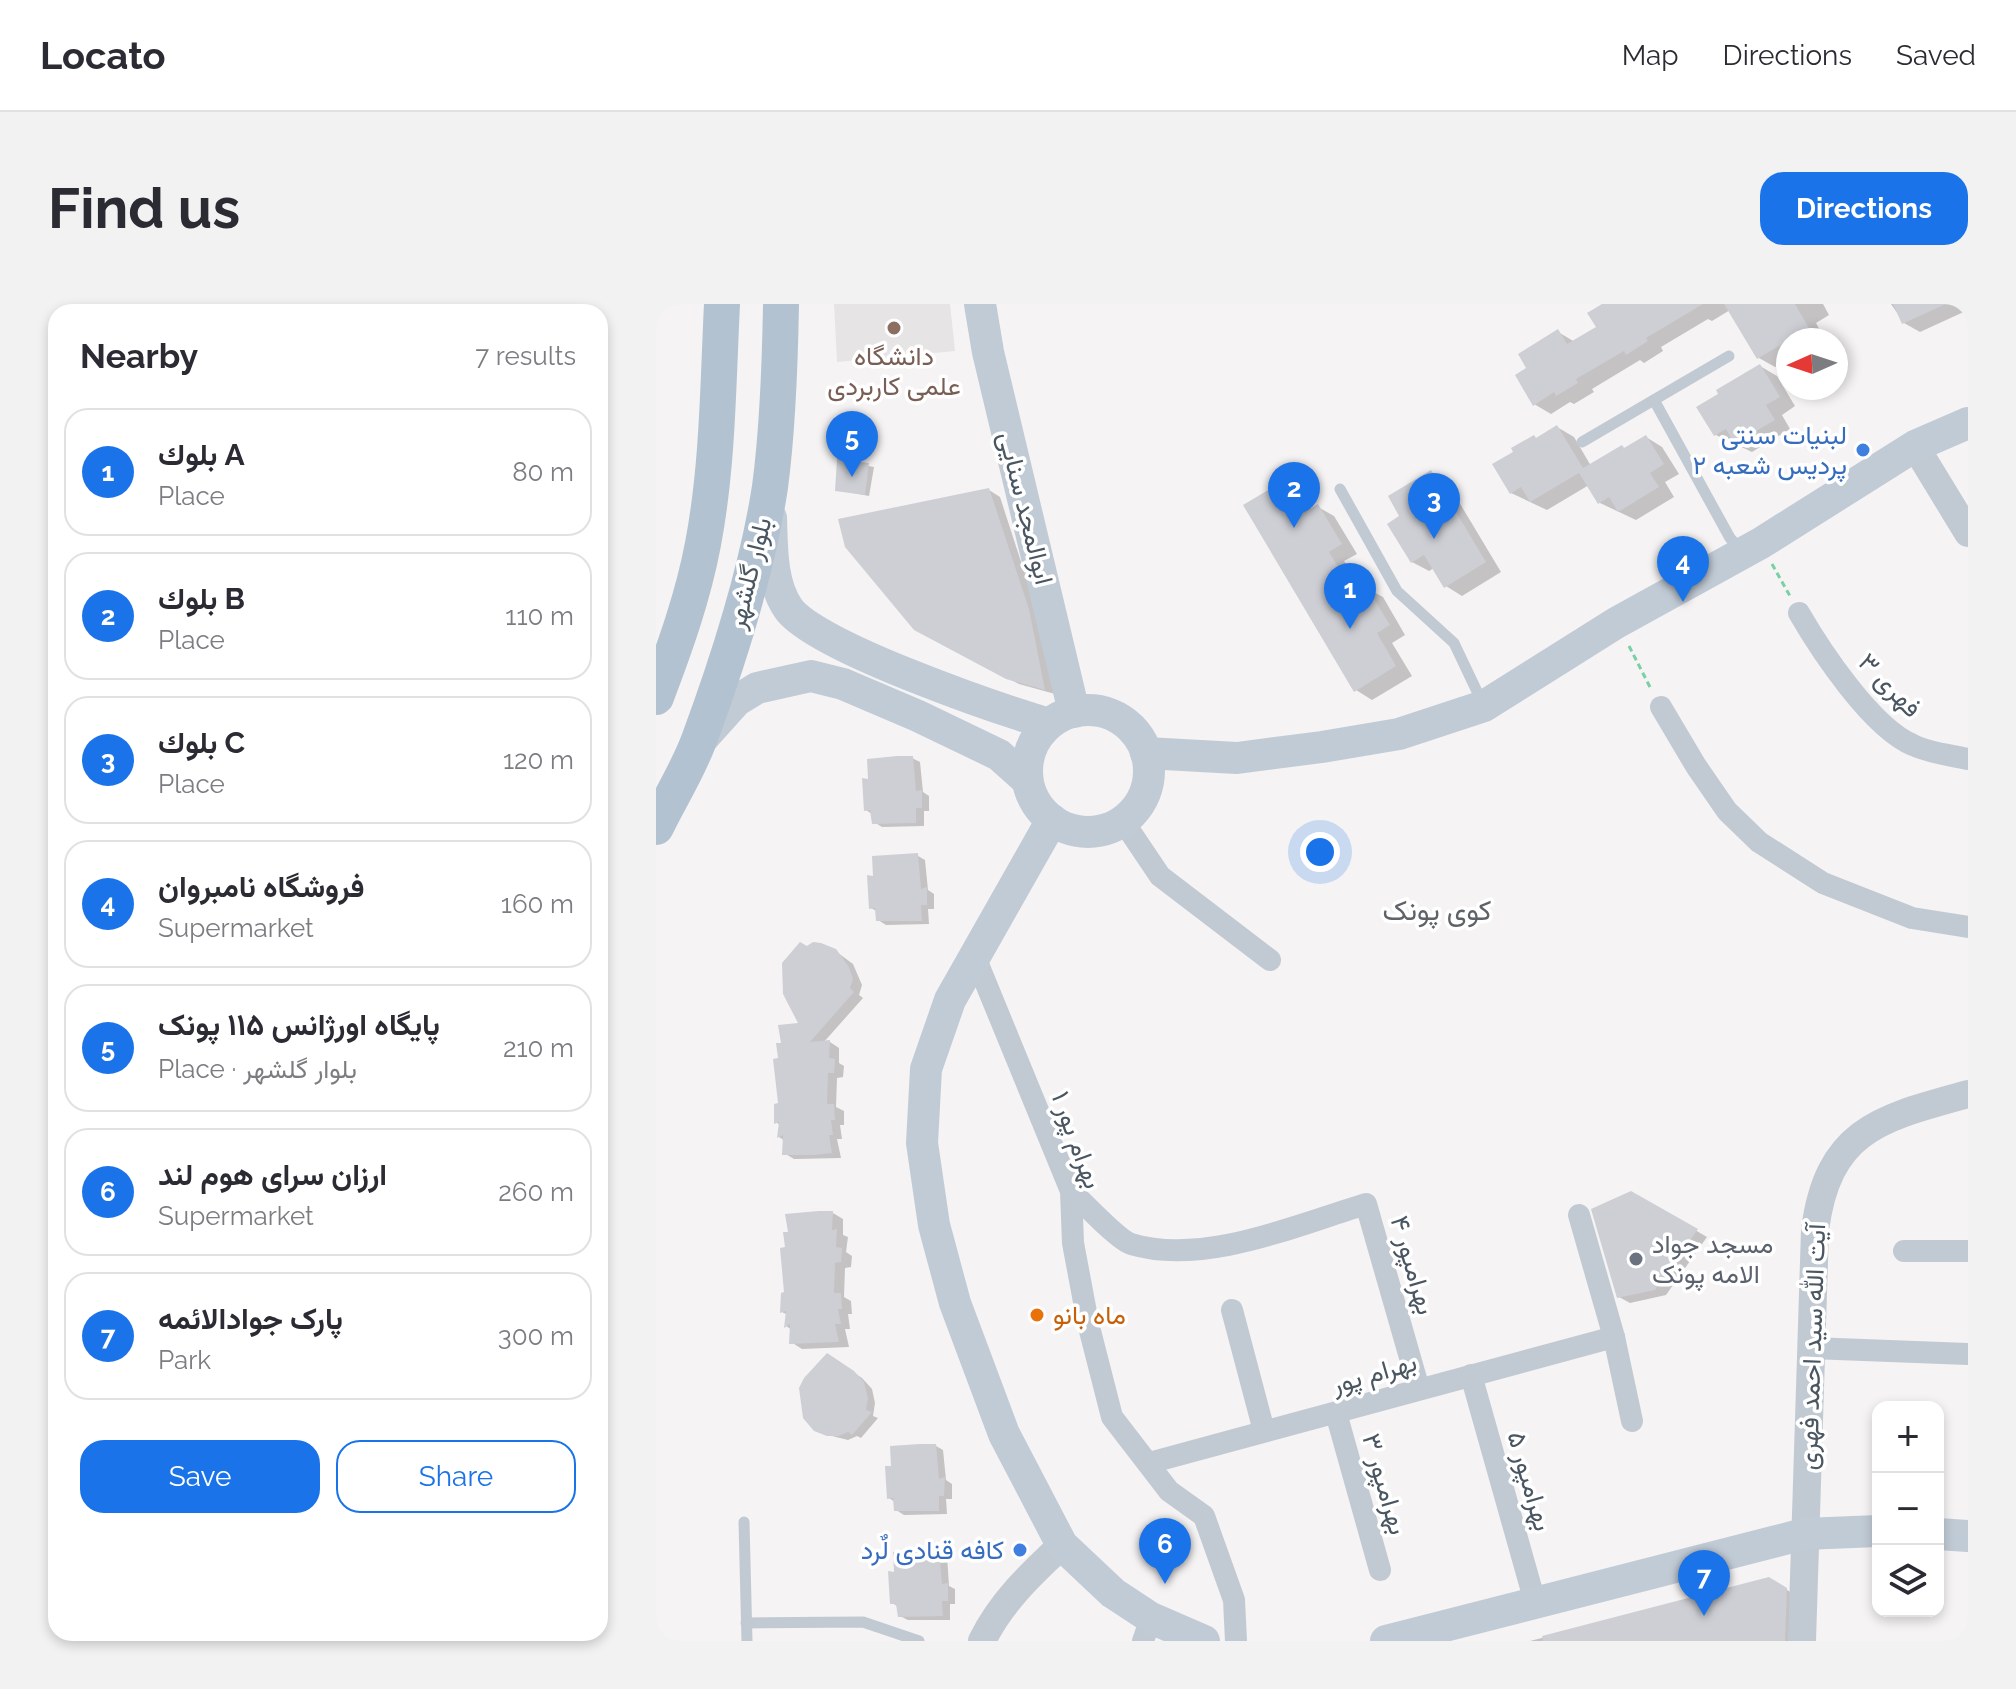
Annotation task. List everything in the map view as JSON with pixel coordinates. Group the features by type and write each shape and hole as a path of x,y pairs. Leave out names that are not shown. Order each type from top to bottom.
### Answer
{"main road":[{"name":"بلوار گلشهر","path":"656,697 684,622 703,543 715,456 722,304"},
{"name":"بلوار گلشهر","path":"656,827 698,742 738,621 769,487 781,304"},
{"name":"ابوالمجد سنایی","path":"980,304 1062,718"},
{"path":"1146,753 1237,758 1322,747 1399,734 1484,706 1616,623 1752,548 1915,446 1968,423"},
{"path":"769,487 777,584 790,612 843,646 1014,714 1062,718"},
{"path":"698,742 736,701 757,688 811,676 843,684 999,755 1027,780 1040,809 1052,820 1065,828 1095,832 1123,821 1140,802 1148,778 1146,753 1139,739 1118,718 1088,710 1062,718 1039,735 1027,764 1027,780"},
{"path":"1052,820 950,1000 926,1069 922,1143 934,1225 955,1303 1004,1434 1062,1545 1147,1629 1204,1641"},
{"path":"1386,1641 1433,1635 1535,1602 1804,1534 1872,1531"},
{"path":"1944,1534 1968,1536"}],"street":[{"path":"1915,446 1968,533"},
{"name":"فهری ۳","path":"1799,613 1829,661 1880,721 1912,745 1968,759"},
{"path":"1661,707 1727,811 1759,842 1823,883 1912,918 1968,927"},
{"path":"1123,821 1160,876 1270,960"},
{"name":"بهرام پور ۱","path":"975,957 1071,1191 1076,1257 1088,1323 1112,1417 1169,1491 1204,1516 1234,1600 1236,1641"},
{"name":"آیت الله سید احمد فهری","path":"1802,1641 1815,1230 1819,1200 1830,1172 1847,1147 1870,1127 1897,1114 1968,1094"},
{"name":"بهرامپور ۴","path":"1071,1191 1128,1244 1174,1250 1233,1244 1366,1204 1419,1389"},
{"path":"1579,1215 1614,1337 1632,1421"},
{"path":"1904,1251 1968,1251"},
{"path":"1232,1310 1264,1431"},
{"name":"بهرام پور","path":"1149,1463 1614,1337"},
{"path":"1811,1348 1968,1354"},
{"name":"بهرامپور ۵","path":"1471,1375 1535,1602"},
{"name":"بهرامپور ۳","path":"1336,1413 1380,1570"},
{"path":"982,1641 1017,1587 1062,1545"}],"lane":[{"path":"1582,442 1729,356"},
{"path":"1654,400 1730,538 1752,548"},
{"path":"1340,489 1397,591 1454,643 1484,706"},
{"path":"744,1522 747,1641"},
{"path":"746,1623 863,1622 919,1641"}],"path":[{"path":"1752,548 1799,613"},
{"path":"1616,623 1661,707"}],"shaded area":[{"name":"دانشگاه علمی کاربردی","path":"834,304 950,304 955,351 837,362"}],"building":[{"path":"1602,304 1703,304 1646,338 1648,341 1626,355 1624,351 1576,379 1578,383 1556,396 1554,392 1533,406 1515,375 1526,368 1518,354 1558,329 1567,344 1596,327 1587,313"},
{"path":"1724,304 1795,304 1809,328 1776,328 1776,348 1757,359"},
{"path":"1893,304 1946,304 1902,324"},
{"path":"1760,364 1776,390 1776,399 1766,405 1775,420 1734,444 1726,429 1714,436 1696,407 1718,394 1716,390"},
{"path":"1557,425 1583,468 1646,435 1664,464 1650,473 1659,487 1618,512 1609,497 1598,504 1579,473 1530,502 1521,487 1510,494 1492,464 1513,452 1511,448"},
{"path":"837,459 869,463 865,495 835,491"},
{"path":"1431,470 1486,562 1444,588 1424,555 1411,563 1387,524 1399,516 1388,496"},
{"path":"1285,480 1304,513 1318,504 1342,544 1329,552 1354,593 1366,586 1390,625 1377,633 1396,666 1354,692 1243,505"},
{"path":"989,488 1029,609 1045,690 1006,679 914,630 845,547 838,519"},
{"path":"913,756 916,791 922,790 922,808 916,808 916,823 872,824 870,810 864,811 862,778 868,779 867,759"},
{"path":"918,853 921,889 927,887 927,905 921,905 922,921 876,921 875,908 869,909 867,875 873,876 872,856"},
{"path":"800,942 807,946 813,942 821,943 836,949 849,967 853,979 850,988 854,992 810,1042 830,1040 829,1058 835,1059 834,1073 828,1073 827,1104 834,1104 835,1120 831,1120 833,1135 829,1135 832,1153 782,1155 783,1135 777,1138 779,1122 774,1124 774,1104 778,1103 773,1059 778,1058 776,1043 781,1043 778,1025 798,1023 783,994 782,963"},
{"name":"مسجد جواد الامه پونک","path":"1631,1191 1698,1229 1655,1290 1617,1298 1591,1209"},
{"path":"833,1211 832,1230 837,1229 836,1247 842,1248 841,1262 835,1263 834,1293 841,1293 842,1309 838,1309 841,1324 835,1324 839,1342 789,1344 790,1324 784,1328 786,1311 780,1313 781,1293 784,1292 780,1248 785,1247 783,1232 788,1232 785,1214"},
{"path":"827,1353 854,1371 864,1382 868,1398 866,1410 872,1412 852,1435 848,1432 827,1436 814,1431 803,1418 799,1388"},
{"path":"936,1444 939,1479 945,1477 944,1496 939,1496 939,1511 894,1511 893,1498 887,1499 885,1466 891,1466 890,1446"},
{"path":"939,1549 942,1584 948,1583 948,1601 942,1601 943,1616 898,1617 896,1604 890,1604 888,1571 894,1572 893,1552"},
{"path":"1769,1577 1787,1588 1785,1641 1543,1641 1542,1636"}],"place":[{"name":"دانشگاه علمی کاربردی","path":"894,328"},
{"name":"لبنیات سنتی پردیس شعبه ۲","path":"1863,450"},
{"name":"پایگاه اورژانس ۱۱۵ پونک","path":"852,477"},
{"name":"بلوك B","path":"1294,528"},
{"name":"بلوك C","path":"1434,539"},
{"name":"فروشگاه نامبروان","path":"1683,602"},
{"name":"بلوك A","path":"1350,629"},
{"name":"مسجد جواد الامه پونک","path":"1636,1259"},
{"name":"ماه بانو","path":"1037,1315"},
{"name":"کافه قنادی لٌرد","path":"1020,1550"},
{"name":"ارزان سرای هوم لند","path":"1165,1584"},
{"name":"پارک جوادالائمه","path":"1704,1616"}],"district":[{"name":"کوی پونک","path":"1437,910"}]}
